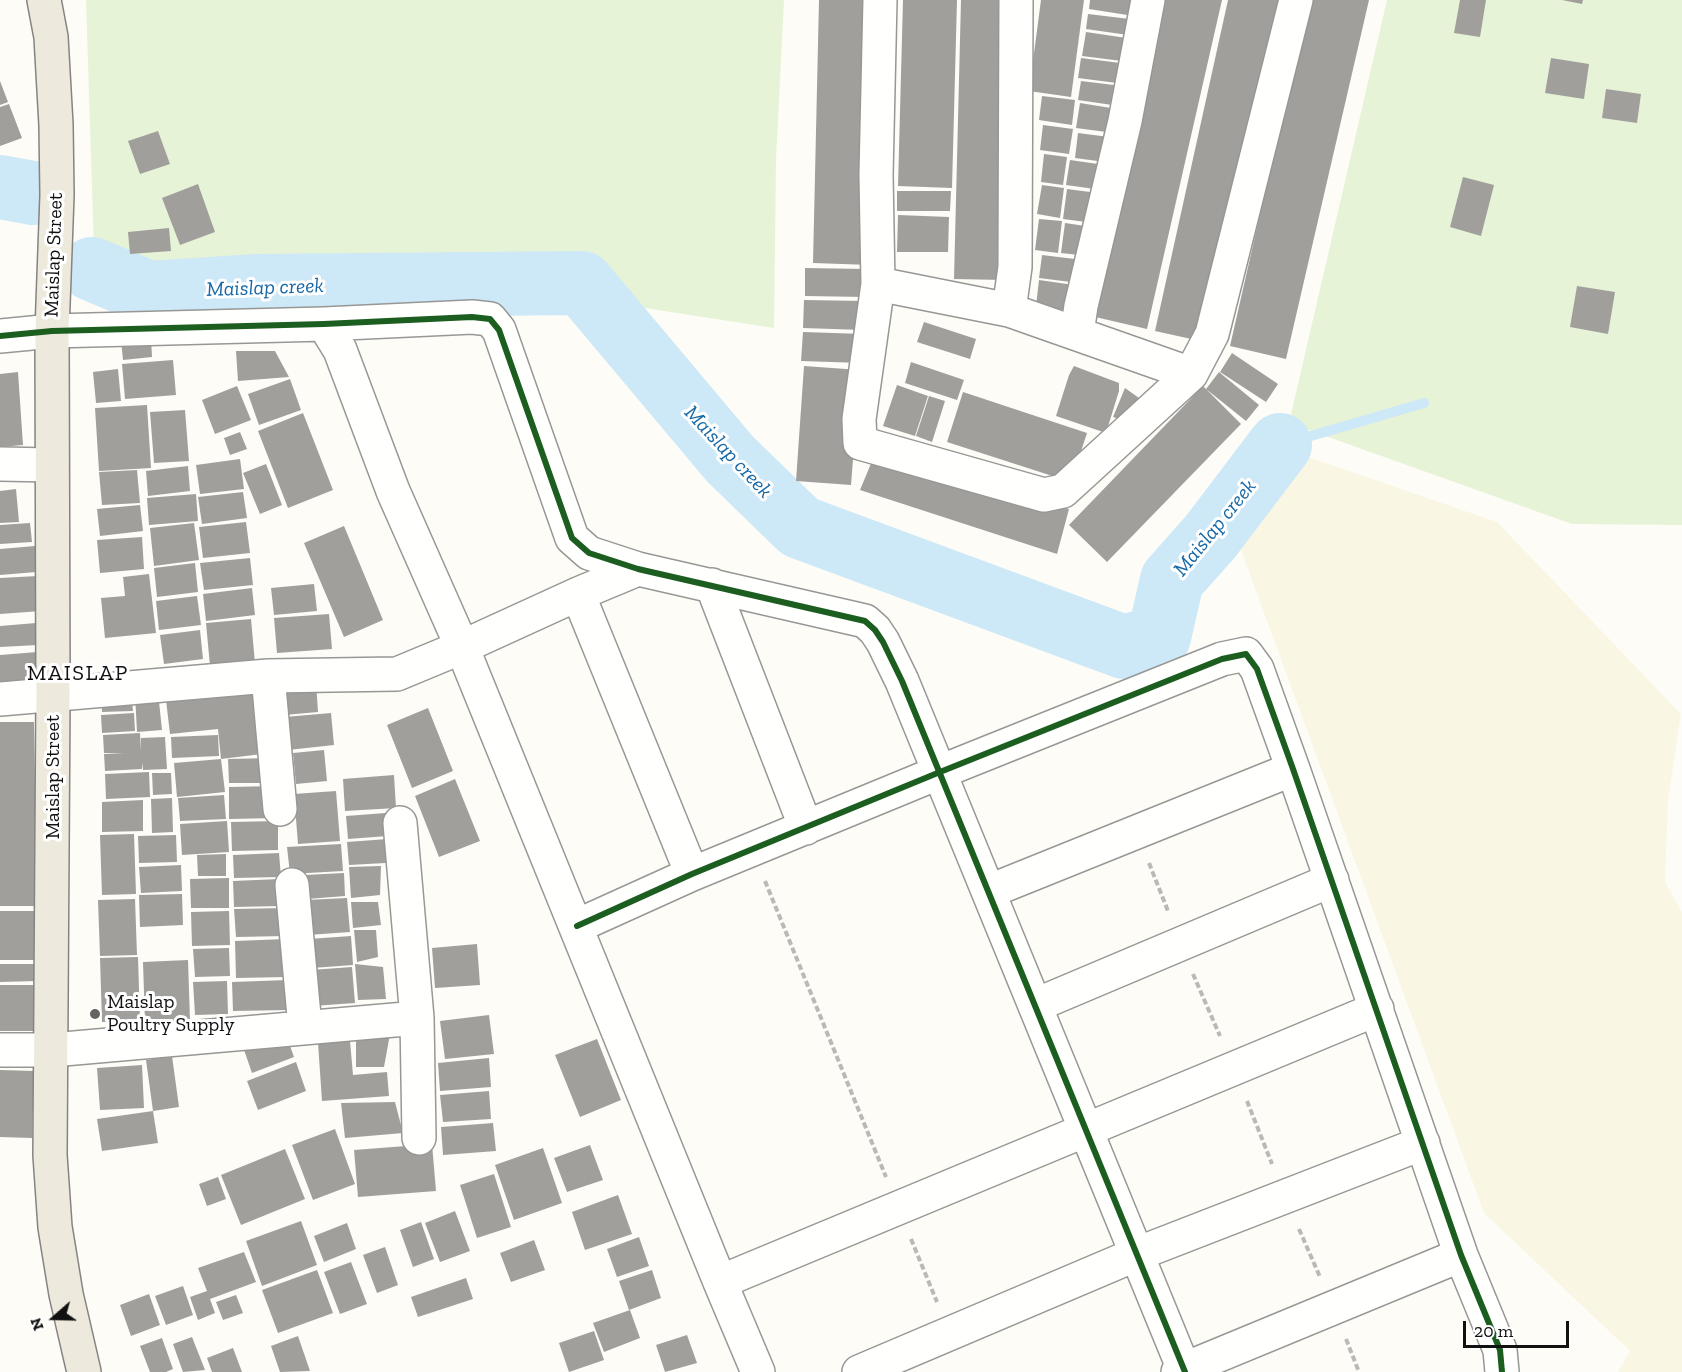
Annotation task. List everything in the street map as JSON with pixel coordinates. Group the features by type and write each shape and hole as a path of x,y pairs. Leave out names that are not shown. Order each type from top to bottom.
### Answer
{"main road":[{"name":"Maislap Street","path":"44,0 51,37 57,125 56,246 51,332 53,694 50,1155 55,1227 66,1294 84,1372"}],"street":[{"path":"880,0 876,175 878,284 859,419 860,443 1044,495 1063,491 1191,374 1212,334 1296,0"},
{"path":"1009,309 1015,267 1016,0"},
{"path":"1077,333 1081,306 1125,121 1148,0"},
{"path":"878,284 1009,309 1191,374"},
{"path":"0,336 51,332 324,324 472,316 490,319 499,330 572,538 589,553 638,569 865,621 879,636 902,681 990,891 1183,1371 1461,1255"},
{"path":"324,324 340,350 393,491 462,647 758,1372"},
{"path":"0,464 51,465"},
{"path":"0,699 267,676 397,674 638,569"},
{"path":"712,585 806,828"},
{"path":"578,594 692,874"},
{"path":"577,926 692,874 940,772 1222,659 1246,654 1257,669 1293,769 1461,1255 1500,1350 1502,1372"},
{"path":"267,676 280,809"},
{"path":"990,891 1293,769"},
{"path":"400,823 417,1018 419,1138"},
{"path":"1036,1005 1332,879"},
{"path":"292,885 305,1027"},
{"path":"720,1282 1377,1009"},
{"path":"0,1050 52,1050 417,1018"},
{"path":"859,1372 1137,1254 1423,1143"}],"path":[{"path":"752,850 950,1334"}],"shaded area":[{"path":"1291,451 1497,522 1681,714 1668,801 1665,882 1682,912 1682,1372 1618,1372 1630,1351 1484,1213 1234,531"}],"green space":[{"path":"86,0 784,0 776,160 774,328 464,280 318,293 205,299 94,253"},
{"path":"1387,0 1682,0 1682,525 1572,524 1289,423"}],"building":[{"path":"819,0 878,0 871,265 813,263"},
{"path":"903,0 957,0 952,188 898,186"},
{"path":"961,0 1010,0 1003,280 954,279"},
{"path":"1041,0 1084,0 1071,97 1029,91"},
{"path":"1090,0 1142,0 1140,17 1089,9"},
{"path":"1162,0 1222,0 1147,329 1091,316"},
{"path":"1228,0 1280,0 1205,342 1155,331"},
{"path":"1309,0 1369,0 1286,359 1230,346"},
{"path":"1460,0 1486,0 1480,37 1454,33"},
{"path":"1562,0 1583,0 1582,4"},
{"path":"1088,14 1138,20 1135,36 1086,29"},
{"path":"1086,32 1133,39 1130,62 1082,56"},
{"path":"1081,58 1128,64 1125,84 1078,78"},
{"path":"1551,58 1589,64 1584,99 1545,93"},
{"path":"0,81 8,102 0,105"},
{"path":"1081,81 1122,86 1119,106 1078,100"},
{"path":"1606,89 1641,94 1637,123 1602,118"},
{"path":"1042,96 1075,100 1072,125 1039,120"},
{"path":"1080,103 1117,109 1114,133 1076,128"},
{"path":"9,104 22,138 0,146 0,107"},
{"path":"1043,125 1073,129 1069,154 1040,150"},
{"path":"158,131 170,164 140,174 128,141"},
{"path":"1078,133 1109,137 1105,162 1075,158"},
{"path":"1044,154 1067,157 1063,185 1041,182"},
{"path":"1070,160 1105,165 1102,190 1066,185"},
{"path":"1463,177 1494,185 1481,236 1450,227"},
{"path":"198,184 215,232 180,245 162,198"},
{"path":"1042,185 1064,188 1060,218 1037,214"},
{"path":"1067,189 1098,193 1094,223 1063,219"},
{"path":"897,191 951,191 950,211 897,211"},
{"path":"898,215 949,217 948,252 897,252"},
{"path":"1039,219 1062,221 1058,253 1035,250"},
{"path":"1065,223 1092,227 1088,256 1061,253"},
{"path":"169,228 171,251 130,254 128,232"},
{"path":"1042,255 1083,260 1079,283 1039,278"},
{"path":"805,268 866,269 865,297 805,296"},
{"path":"1039,280 1074,285 1070,311 1036,306"},
{"path":"1577,286 1615,292 1608,334 1570,327"},
{"path":"804,300 864,301 863,330 803,328"},
{"path":"924,322 976,339 970,359 917,342"},
{"path":"803,332 863,334 862,363 801,361"},
{"path":"151,337 152,357 123,360 121,340"},
{"path":"236,351 275,351 289,377 238,381"},
{"path":"1232,353 1278,384 1266,402 1220,372"},
{"path":"173,360 176,395 125,399 122,364"},
{"path":"911,362 964,380 957,400 905,383"},
{"path":"804,366 860,370 851,485 796,481"},
{"path":"1074,366 1119,383 1119,391 1106,433 1056,416"},
{"path":"118,369 121,401 96,403 93,372"},
{"path":"18,372 23,445 0,447 0,374"},
{"path":"1219,372 1259,405 1246,421 1206,389"},
{"path":"290,379 301,410 259,425 248,394"},
{"path":"897,385 928,396 915,436 883,426"},
{"path":"237,386 251,420 215,434 202,400"},
{"path":"1203,386 1241,424 1107,562 1069,525"},
{"path":"1125,388 1139,398 1133,424 1113,417"},
{"path":"963,392 1087,433 1071,482 947,442"},
{"path":"929,396 945,401 932,442 916,436"},
{"path":"147,405 151,468 99,471 95,408"},
{"path":"185,410 189,461 154,463 150,412"},
{"path":"303,413 333,490 288,508 258,431"},
{"path":"240,432 247,449 230,455 224,438"},
{"path":"877,449 1069,509 1057,554 860,490"},
{"path":"240,459 244,489 200,494 196,465"},
{"path":"266,464 282,505 260,514 243,473"},
{"path":"188,466 190,491 148,496 146,471"},
{"path":"137,470 140,503 102,505 99,472"},
{"path":"16,489 19,522 0,523 0,491"},
{"path":"243,492 247,518 202,524 198,497"},
{"path":"196,494 198,521 149,525 147,498"},
{"path":"140,505 143,531 100,536 97,509"},
{"path":"246,522 250,553 203,558 199,527"},
{"path":"30,523 32,542 0,544 0,525"},
{"path":"194,523 199,560 154,566 150,528"},
{"path":"344,526 383,620 344,637 304,543"},
{"path":"142,537 144,569 100,573 97,540"},
{"path":"35,546 36,572 0,575 0,549"},
{"path":"250,558 253,585 204,590 200,563"},
{"path":"195,563 198,592 157,597 154,568"},
{"path":"149,574 156,633 105,638 101,598 125,596 123,577"},
{"path":"38,576 41,611 0,614 0,578"},
{"path":"314,584 317,611 274,615 271,588"},
{"path":"252,588 255,615 206,621 203,594"},
{"path":"197,596 201,625 159,630 156,601"},
{"path":"329,614 332,649 277,653 274,618"},
{"path":"251,619 255,663 210,666 206,623"},
{"path":"36,623 38,645 0,647 0,626"},
{"path":"200,630 203,659 164,664 160,635"},
{"path":"37,652 38,679 0,682 0,655"},
{"path":"316,682 318,712 284,715 281,685"},
{"path":"255,690 262,754 221,759 218,729 170,734 166,700"},
{"path":"131,692 133,711 102,712 101,693"},
{"path":"158,692 162,730 137,732 135,694"},
{"path":"428,708 453,771 412,788 387,725"},
{"path":"134,713 135,731 102,733 101,715"},
{"path":"331,713 334,745 288,750 285,717"},
{"path":"0,722 34,722 37,906 0,906"},
{"path":"140,733 141,751 141,738 165,737 167,769 143,770 143,763 142,769 105,771 104,754 124,753 104,753 103,735"},
{"path":"218,735 219,756 172,758 171,737"},
{"path":"324,750 327,781 296,784 293,753"},
{"path":"272,758 273,783 229,783 228,759"},
{"path":"221,759 225,792 177,797 174,763"},
{"path":"149,772 150,797 106,799 105,774"},
{"path":"152,773 171,773 172,794 153,795"},
{"path":"394,775 396,808 345,811 343,779"},
{"path":"455,779 480,841 439,857 415,796"},
{"path":"276,786 277,818 229,819 229,787"},
{"path":"336,791 340,841 298,844 294,794"},
{"path":"224,795 226,819 180,821 178,798"},
{"path":"172,798 173,832 152,833 151,799"},
{"path":"143,800 143,831 102,832 102,802"},
{"path":"399,812 401,835 348,839 346,816"},
{"path":"227,821 229,852 182,855 180,824"},
{"path":"278,821 278,850 232,851 231,822"},
{"path":"134,834 136,894 102,895 100,835"},
{"path":"176,835 177,862 139,863 138,836"},
{"path":"401,838 403,862 349,865 347,842"},
{"path":"341,844 343,871 290,874 287,847"},
{"path":"279,853 281,877 234,878 233,855"},
{"path":"226,854 226,876 198,876 197,855"},
{"path":"181,865 182,891 141,893 139,867"},
{"path":"381,866 380,895 351,898 349,867"},
{"path":"344,873 345,896 307,899 305,875"},
{"path":"229,878 229,908 191,908 190,879"},
{"path":"280,879 281,906 234,907 233,881"},
{"path":"182,894 183,925 140,927 139,895"},
{"path":"347,898 350,932 308,935 306,900"},
{"path":"135,899 137,955 100,956 98,900"},
{"path":"351,902 378,902 381,925 353,928"},
{"path":"285,908 286,936 236,937 234,909"},
{"path":"0,911 35,911 36,960 0,960"},
{"path":"229,911 230,945 192,946 191,912"},
{"path":"354,930 376,930 378,957 357,962"},
{"path":"351,936 353,965 312,968 309,939"},
{"path":"286,939 288,977 236,978 235,941"},
{"path":"477,944 480,985 435,988 432,948"},
{"path":"229,948 230,976 195,977 193,949"},
{"path":"138,957 140,1020 102,1022 100,958"},
{"path":"188,960 190,1021 145,1023 143,962"},
{"path":"0,964 38,964 38,981 0,982"},
{"path":"355,964 383,967 386,999 358,1000"},
{"path":"352,967 355,1003 313,1006 311,970"},
{"path":"288,980 289,1010 233,1011 232,982"},
{"path":"227,981 228,1014 195,1015 193,982"},
{"path":"0,985 43,985 44,1031 0,1031"},
{"path":"489,1015 494,1054 445,1059 440,1021"},
{"path":"285,1032 294,1057 252,1073 243,1047"},
{"path":"356,1033 390,1034 384,1067 356,1067"},
{"path":"597,1039 621,1100 580,1117 555,1055"},
{"path":"350,1041 353,1075 387,1072 389,1096 322,1101 318,1043"},
{"path":"172,1056 179,1107 153,1111 146,1060"},
{"path":"489,1058 491,1087 440,1091 438,1063"},
{"path":"296,1062 306,1091 258,1110 247,1081"},
{"path":"142,1065 144,1108 100,1110 97,1068"},
{"path":"0,1070 34,1071 32,1138 0,1137"},
{"path":"489,1091 491,1119 443,1122 440,1095"},
{"path":"395,1102 403,1133 345,1138 341,1103"},
{"path":"153,1111 158,1143 102,1151 97,1119"},
{"path":"493,1123 496,1151 443,1155 441,1127"},
{"path":"335,1129 355,1184 313,1200 292,1145"},
{"path":"432,1144 436,1191 358,1197 354,1150"},
{"path":"590,1145 603,1180 567,1192 554,1158"},
{"path":"543,1148 562,1203 514,1220 495,1165"},
{"path":"285,1149 305,1199 241,1225 221,1175"},
{"path":"494,1174 511,1227 477,1238 460,1185"},
{"path":"218,1177 226,1199 207,1206 199,1184"},
{"path":"618,1195 632,1234 585,1250 572,1212"},
{"path":"455,1211 470,1251 440,1262 425,1223"},
{"path":"301,1221 317,1265 262,1286 246,1241"},
{"path":"421,1222 434,1259 413,1267 400,1230"},
{"path":"347,1223 356,1249 324,1262 314,1236"},
{"path":"639,1237 649,1266 617,1277 607,1249"},
{"path":"534,1240 545,1270 511,1282 500,1253"},
{"path":"385,1247 398,1285 377,1293 363,1255"},
{"path":"244,1252 256,1282 210,1299 215,1313 198,1320 190,1297 207,1291 198,1268"},
{"path":"351,1262 367,1304 340,1314 324,1272"},
{"path":"317,1270 333,1313 278,1333 262,1290"},
{"path":"652,1270 661,1298 629,1310 619,1281"},
{"path":"466,1278 473,1299 418,1317 411,1297"},
{"path":"183,1286 193,1315 166,1325 155,1296"},
{"path":"149,1294 160,1325 131,1336 120,1305"},
{"path":"236,1295 243,1313 223,1320 216,1302"},
{"path":"630,1310 640,1338 604,1352 593,1323"},
{"path":"594,1331 604,1360 569,1372 559,1343"},
{"path":"687,1335 697,1363 665,1372 656,1345"},
{"path":"298,1336 310,1371 280,1372 271,1346"},
{"path":"192,1337 205,1370 183,1372 173,1344"},
{"path":"162,1338 173,1369 166,1372 150,1372 140,1346"},
{"path":"233,1348 242,1372 212,1372 207,1358"}],"waterway":[{"name":"Maislap creek","path":"0,187 33,193"},
{"name":"Maislap creek","path":"92,269 149,293 257,286 582,283 730,459 800,527 1124,647 1159,637 1172,580 1211,536 1280,445"},
{"path":"1280,445 1424,403"}],"cycle path":[{"path":"0,336 52,331 324,324 472,317 490,319 499,330 572,538 589,553 638,569 865,621 883,642 902,681 1185,1372"},
{"path":"577,926 692,874 940,772 1222,659 1246,654 1257,669 1293,769 1461,1255 1500,1350 1502,1372"}],"place":[{"name":"Maislap Poultry Supply","path":"95,1014"}],"district":[{"name":"MAISLAP","path":"78,674"}]}
